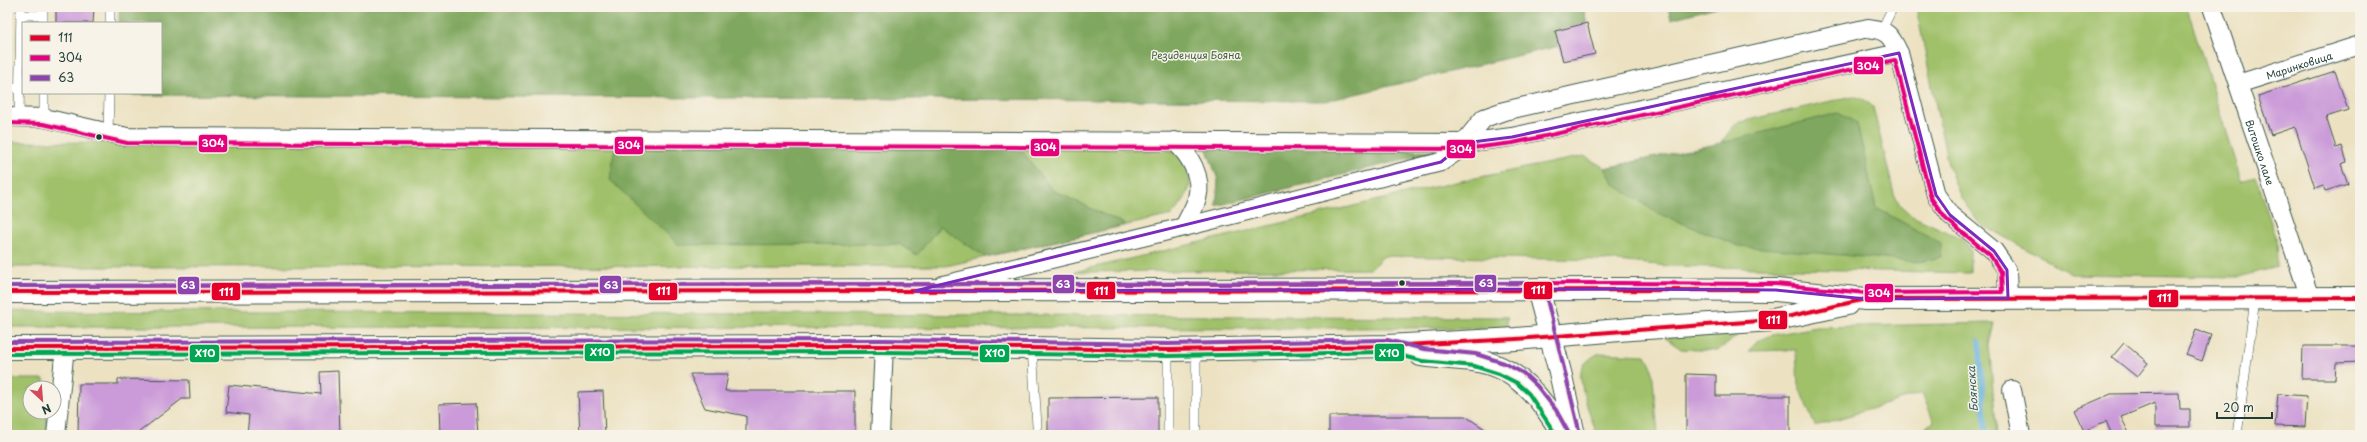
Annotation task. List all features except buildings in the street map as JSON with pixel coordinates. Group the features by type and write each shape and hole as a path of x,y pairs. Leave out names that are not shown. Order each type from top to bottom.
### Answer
{"main road":[{"path":"7,292 915,292 1538,289 1776,290 1866,300 2008,298 2360,298"},
{"path":"1538,289 1574,435"},
{"path":"7,348 884,346 1168,350 1387,346 1551,337 1631,329 1773,320 1866,300"},
{"path":"1387,346 1423,355 1475,360 1501,368 1520,378 1533,390 1551,414 1563,435"}],"street":[{"name":"Витошко лале","path":"2212,7 2310,298"},
{"path":"915,292 1184,227 1441,162 1450,157 1464,143 1484,118 1504,111 1868,28 1882,30 1892,38 1899,53 1936,195 1950,215 1994,251 2007,270 2008,298"},
{"name":"Маринковица","path":"2238,84 2360,45"},
{"path":"13,117 44,118 108,134 127,137 1464,143 1512,137 1899,53"},
{"path":"1733,58 1727,63 1724,74 1727,81 1740,87"},
{"path":"1174,141 1187,152 1197,176 1197,198 1184,227"},
{"path":"880,435 884,346"},
{"path":"56,435 65,347"},
{"path":"2012,390 2021,435"}],"lane":[{"path":"110,7 110,22"},
{"path":"1882,30 1893,7"},
{"path":"13,117 19,88 20,11 43,15"},
{"path":"7,88 19,88"},
{"path":"44,94 44,118"},
{"path":"108,134 109,94"},
{"path":"2237,435 2256,299"},
{"path":"1032,348 1037,426"},
{"path":"1196,349 1196,435"},
{"path":"1168,350 1168,435"}],"highlighted area":[{"path":"1899,53 1936,195 1950,215 1994,251 2007,270 2008,298 1866,299 1776,290 915,291 1441,162 1464,143 1512,137"}],"green space":[{"name":"Резиденция Бояна","path":"119,7 1583,7 1587,23 1556,31 1559,46 1326,101 117,95 162,94 162,22 119,22"},
{"path":"1668,7 1717,7 1671,19"},
{"path":"1916,7 2187,7 2241,181 2255,177 2276,237 2277,267 2239,277 2071,274 1979,223 1961,198 1948,165"},
{"path":"1853,96 1865,100 1873,107 1894,194 1900,205 1912,216 1963,239 1970,250 1970,273 1669,266 1606,260 1384,256 1370,269 1074,272 1451,183 1584,156 1605,168 1721,143 1736,123"},
{"path":"1838,113 1857,123 1876,208 1941,243 1941,257 1918,262 1739,246 1657,213 1614,184 1605,168 1721,143"},
{"path":"7,142 1018,146 1176,151 1187,169 1190,184 1185,198 1172,215 946,266 7,267"},
{"path":"615,144 1018,146 1052,190 1126,225 985,257 940,226 917,255 899,244 679,245 610,180"},
{"path":"1206,147 1439,151 1216,206 1218,180"},
{"path":"7,311 1507,317 1507,328 7,327"},
{"path":"1994,323 1989,345 1997,435 1917,435 1922,429 1934,422 1922,393 1815,426 1798,385 1796,350 1748,351 1758,341 1772,335 1817,327"},
{"path":"1746,328 1726,345 1716,351 1681,349 1664,337"},
{"path":"1599,353 1646,355 1652,368 1658,435 1597,435 1583,391 1581,374 1585,363"},
{"path":"7,379 44,379 22,380 22,420 47,420 48,435 7,435"}],"waterway":[{"name":"Боянска","path":"1979,341 1986,435"}],"transit line":[{"name":"304","path":"7,123 43,124 127,143 1464,149 1513,143 1895,60 1931,198 1946,219 1990,255 2001,272 2002,292 1866,293 1776,284 1618,283 7,286"},
{"name":"63","path":"7,286 1539,283 1544,287 1580,434"},
{"name":"111","path":"7,292 1757,290"},
{"name":"111","path":"7,348 884,346 1168,350 1387,346 1516,339 1773,320 1866,299 2360,298"},
{"name":"63","path":"7,342 884,340 1168,344 1387,340 1424,349 1476,354 1504,363 1523,373 1537,386 1556,410 1568,432"},
{"name":"Х10","path":"7,354 884,352 1168,356 1386,352 1422,361 1474,366 1499,374 1517,383 1529,394 1556,435"}]}
